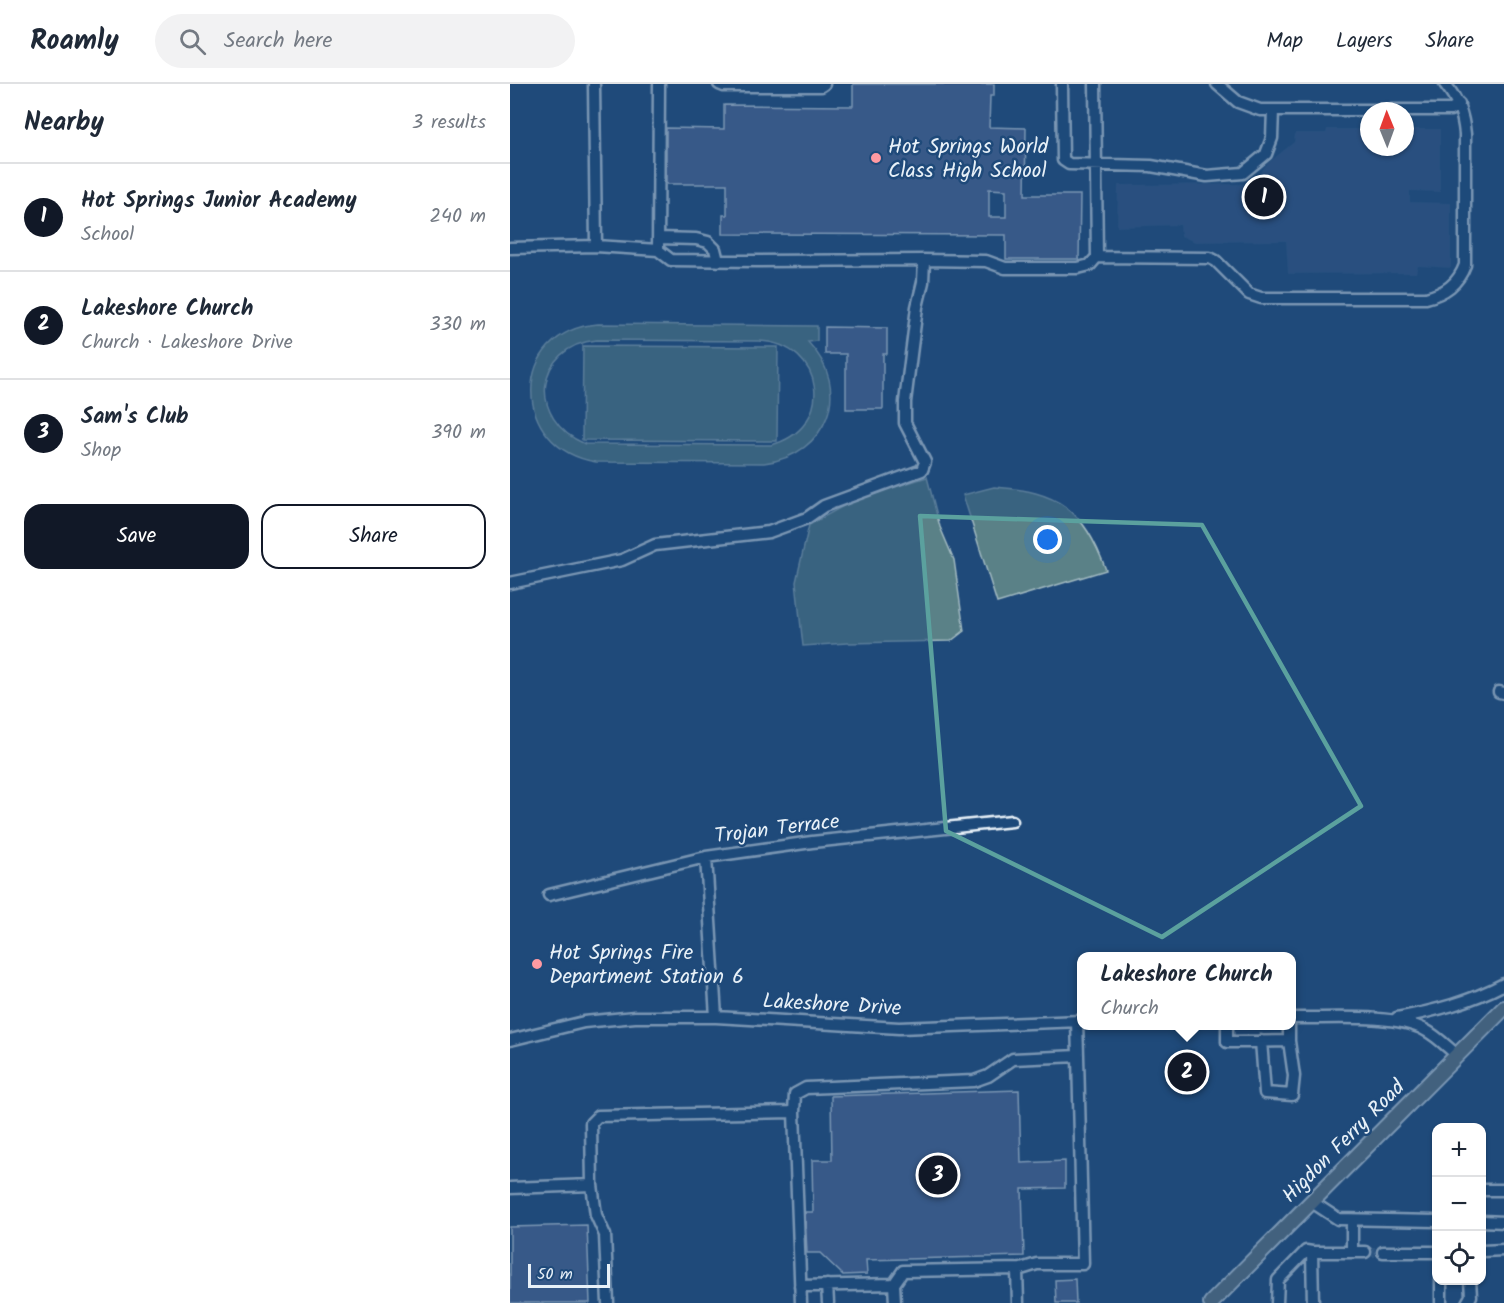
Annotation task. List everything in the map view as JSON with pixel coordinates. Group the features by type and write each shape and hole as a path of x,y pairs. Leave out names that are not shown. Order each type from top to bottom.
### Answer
{"main road":[{"name":"Higdon Ferry Road","path":"1211,1303 1504,1008"}],"street":[{"path":"594,84 596,246"},
{"path":"658,250 659,84"},
{"path":"719,84 724,86 821,86 824,84"},
{"path":"1062,84 1063,160 1069,164 1151,166 1207,176 1243,173 1266,154 1272,138 1273,110"},
{"path":"510,248 596,246 658,250 671,260 986,261 1005,268 1078,268 1090,265 1097,257 1095,84"},
{"path":"1217,84 1238,102 1260,110 1450,110 1459,104"},
{"path":"1097,257 1210,258 1216,261 1249,294 1261,298 1426,298 1439,294 1452,287 1465,265 1465,134 1459,104 1445,84"},
{"path":"658,238 702,240 715,249 718,261"},
{"path":"510,583 622,560 655,545 769,532 807,518 824,506 922,470 925,462 905,423 905,402 917,307 923,282 924,260"},
{"name":"Trojan Terrace","path":"549,895 706,857 812,842 1012,821"},
{"path":"706,857 716,1017"},
{"path":"1388,1020 1459,1004 1504,984"},
{"name":"Lakeshore Drive","path":"510,1040 585,1022 634,1017 716,1017 899,1028 1077,1021"},
{"path":"1296,1018 1388,1020 1410,1024 1426,1030 1458,1056"},
{"path":"895,1303 894,1284 903,1271 1017,1270 1037,1264 1083,1264 1079,1030"},
{"path":"1227,1030 1227,1042 1288,1041"},
{"path":"1261,1041 1265,1093 1292,1095 1294,1076 1288,1041 1289,1030"},
{"path":"801,1303 795,1094 806,1088 974,1081 988,1076 1013,1059 1078,1056"},
{"path":"608,1303 606,1235 596,1215 592,1185 591,1123 598,1116 794,1112"},
{"path":"510,1188 592,1185"},
{"path":"1486,1190 1504,1190"},
{"path":"1312,1202 1338,1220 1432,1221"},
{"path":"1352,1220 1352,1252"},
{"path":"1486,1221 1504,1222"},
{"path":"1486,1251 1504,1250"},
{"path":"1277,1303 1278,1280 1306,1251 1365,1252"},
{"path":"1312,1252 1313,1303"},
{"path":"1383,1252 1432,1252"},
{"path":"1017,1270 1018,1303"},
{"path":"800,1286 894,1284"},
{"path":"1441,1285 1442,1303"},
{"path":"1467,1303 1470,1296 1470,1285"},
{"path":"827,1286 828,1303"}],"highlighted area":[{"path":"920,516 1202,525 1361,806 1162,937 946,831"}],"shaded area":[{"path":"1327,129 1360,129 1360,156 1414,156 1414,129 1440,129 1440,192 1410,191 1410,202 1451,203 1451,268 1418,266 1416,273 1288,274 1286,241 1195,242 1181,236 1180,225 1117,227 1118,185 1251,184 1268,163 1294,142 1295,133 1326,133"}],"green space":[{"path":"598,324 817,326 817,341 808,342 822,360 829,380 831,399 827,417 818,434 804,447 786,457 764,463 596,462 568,452 548,436 536,414 532,390 536,367 548,347 569,331","holes":["597,340 759,341 781,346 798,356 809,371 814,388 813,405 806,422 792,436 771,445 585,444 566,433 554,418 547,402 546,385 550,369 560,355 576,345"]},
{"path":"583,346 778,347 777,441 582,440"},
{"path":"927,477 940,527 954,560 964,631 951,641 803,646 796,582 809,525 856,499"},
{"path":"994,487 1035,493 1066,507 1088,532 1106,570 997,603 963,495"}],"building":[{"name":"Hot Springs World Class High School","path":"853,84 994,84 994,96 990,96 989,127 1026,128 1025,195 1080,195 1079,259 1006,259 1006,235 723,234 723,215 727,215 727,184 666,184 666,128 724,129 724,105 853,106","holes":["989,189 1006,190 1006,217 989,217"]},
{"path":"825,327 887,328 887,354 883,354 883,409 846,409 846,354 825,354"},
{"path":"1019,1090 1021,1163 1065,1161 1065,1188 1022,1189 1024,1256 866,1260 867,1274 843,1275 820,1253 807,1253 805,1212 813,1212 812,1160 832,1160 831,1096"},
{"path":"587,1225 590,1303 510,1303 510,1227"},
{"path":"1075,1279 1076,1303 1056,1303 1055,1280"}],"tunnel":[{"path":"1365,1252 1383,1252"}],"place":[{"name":"Hot Springs World Class High School","path":"876,158"},
{"name":"Hot Springs Junior Academy","path":"1264,197"},
{"name":"Hot Springs Fire Department Station 6","path":"537,964"},
{"name":"Lakeshore Church","path":"1187,1072"},
{"name":"Sam's Club","path":"938,1175"}]}
